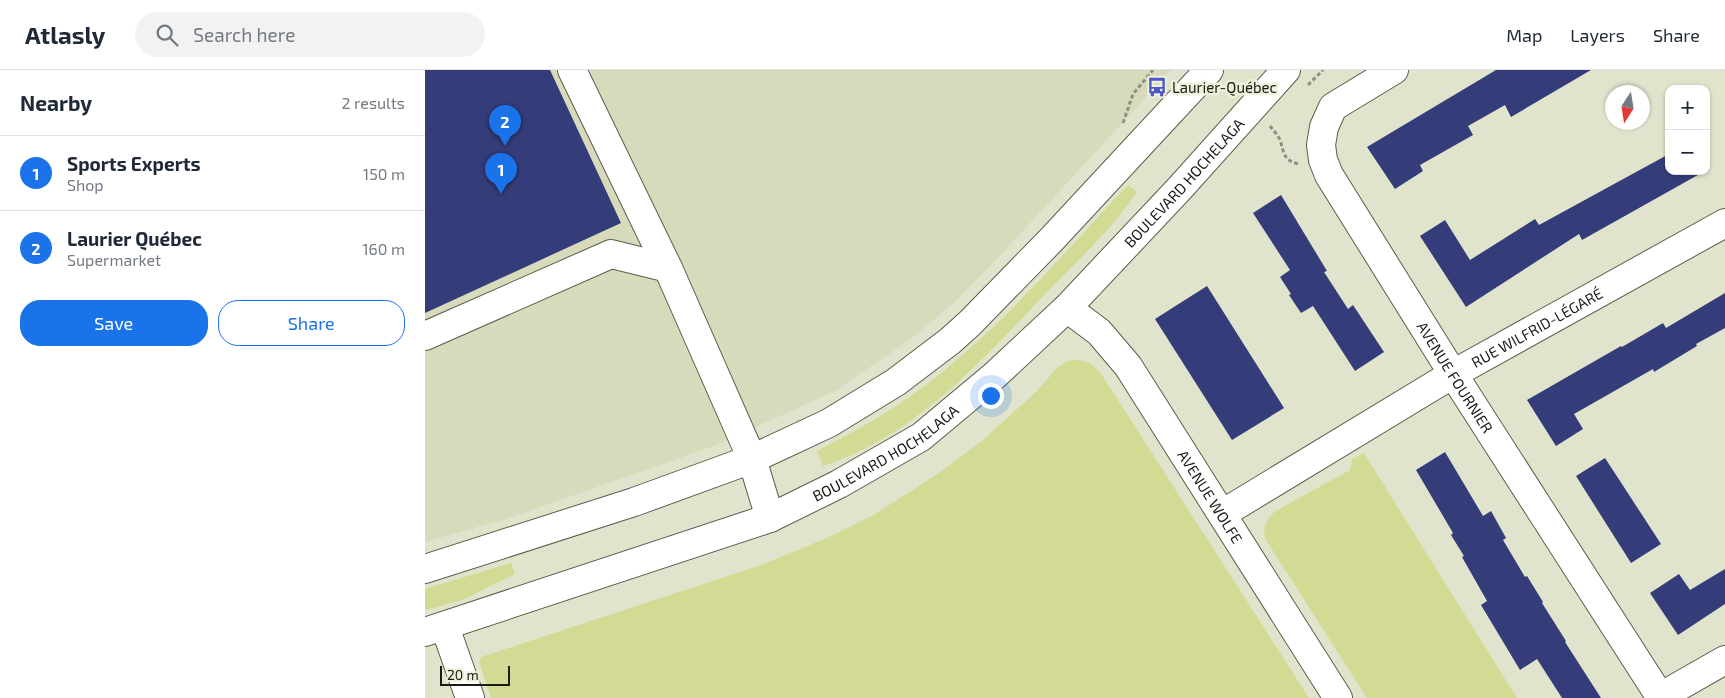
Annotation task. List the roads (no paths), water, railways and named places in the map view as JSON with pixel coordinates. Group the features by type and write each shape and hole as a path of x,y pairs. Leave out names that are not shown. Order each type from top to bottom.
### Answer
{"main road":[{"path":"572,70 668,268 752,459 770,518"},
{"path":"425,569 634,502 752,459 829,423 895,382 950,341 970,323 1052,239 1209,70"},
{"name":"BOULEVARD HOCHELAGA","path":"435,630 770,518 839,484 921,437 994,376 1067,308 1180,188 1286,70"},
{"name":"AVENUE FOURNIER","path":"1394,70 1333,107 1324,127 1321,145 1323,160 1329,175 1453,374 1661,698"},
{"name":"RUE WILFRID-LÉGARÉ","path":"1222,514 1453,374 1725,223"},
{"path":"425,336 611,254 668,268"},
{"name":"AVENUE WOLFE","path":"1067,308 1099,332 1128,366 1338,698"},
{"path":"435,630 470,698"},
{"path":"1661,698 1725,660"}],"place":[{"name":"Laurier-Québec","path":"1157,87"},
{"name":"Laurier Québec","path":"505,146"},
{"name":"Sports Experts","path":"501,194"}]}
